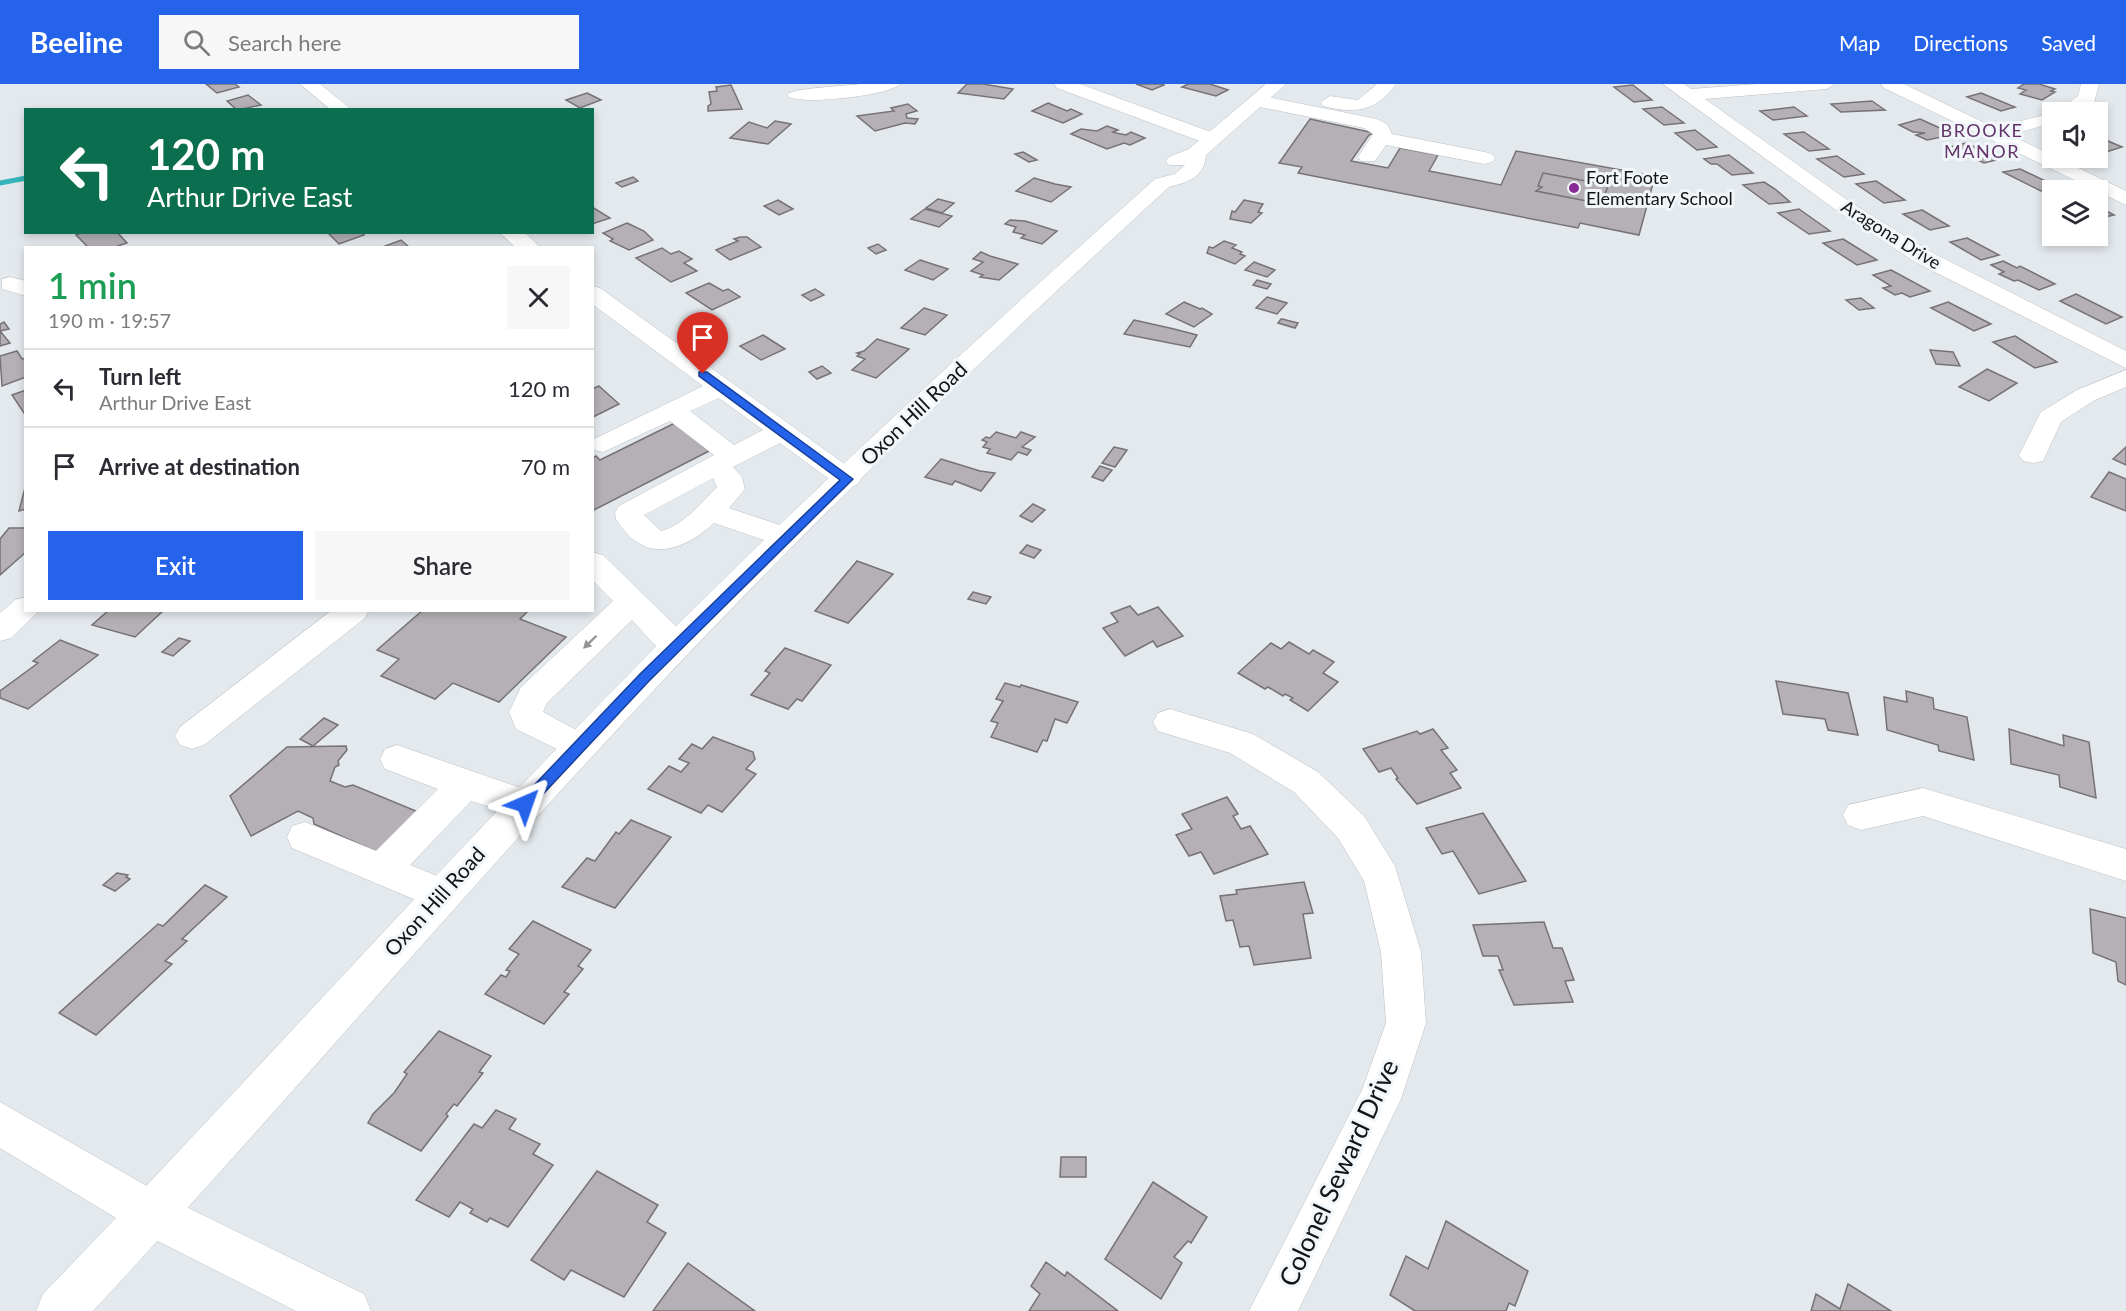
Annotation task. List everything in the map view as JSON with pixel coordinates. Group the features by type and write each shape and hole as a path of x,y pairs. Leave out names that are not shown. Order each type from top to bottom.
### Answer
{"street":[{"path":"309,84 340,108"},
{"path":"796,95 835,94 891,84"},
{"path":"1063,84 1212,139"},
{"path":"1275,86 1361,107 1367,105 1388,84"},
{"path":"1679,90 1826,84"},
{"path":"1890,84 2126,199"},
{"path":"2082,102 2087,99 2090,84"},
{"name":"Oxon Hill Road","path":"60,1311 152,1214 525,804 785,537 1037,294 1162,183 1182,178 1195,166 1196,153 1275,86"},
{"name":"Aragona Drive","path":"1679,90 1843,206 1923,257 2126,361"},
{"path":"1257,101 1362,120 1380,128 1383,134 1368,157"},
{"path":"1993,134 2042,120"},
{"path":"1381,138 1485,158"},
{"path":"512,234 528,246"},
{"path":"594,294 847,479"},
{"path":"2033,455 2050,418 2086,395 2126,378"},
{"path":"603,444 721,387"},
{"path":"672,410 724,461 730,489 710,511 679,536 666,541 655,541 630,519 629,513 634,508 724,461 782,431"},
{"path":"710,511 785,537"},
{"path":"594,564 677,646"},
{"path":"579,747 528,720 526,711 533,696 632,601"},
{"path":"0,630 24,610"},
{"path":"192,736 351,612"},
{"name":"Colonel Seward Drive","path":"1170,722 1241,743 1306,782 1351,827 1382,877 1401,952 1406,1023 1380,1099 1273,1311"},
{"path":"397,759 465,785 525,804"},
{"path":"381,870 465,785"},
{"path":"1861,816 1923,802 2126,865"},
{"path":"305,837 441,896"},
{"path":"0,1124 152,1214 347,1311"}],"building":[{"path":"206,84 235,84 239,87 217,93"},
{"path":"967,84 1013,89 1004,99 958,93"},
{"path":"1136,84 1163,84 1164,85 1152,90"},
{"path":"1188,84 1210,84 1228,90 1216,96 1182,87"},
{"path":"2024,84 2039,84 2055,89 2051,91 2055,92 2042,100 2020,94 2026,90 2018,88"},
{"path":"731,85 742,109 708,111 708,106 711,104 709,92 717,91 716,87"},
{"path":"1633,85 1652,100 1634,102 1614,87"},
{"path":"587,93 601,100 580,108 566,100"},
{"path":"1981,93 2015,107 2001,111 1967,97"},
{"path":"248,95 261,105 235,108 227,101"},
{"path":"1872,101 1885,110 1841,112 1831,104"},
{"path":"1048,103 1082,114 1063,123 1032,111"},
{"path":"908,104 917,111 906,114 907,118 918,119 915,124 905,123 875,131 857,116 894,111 891,108"},
{"path":"1662,107 1684,123 1664,125 1643,109"},
{"path":"1794,107 1807,116 1773,120 1760,111"},
{"path":"1310,119 1374,133 1369,135 1351,161 1388,168 1400,148 1438,155 1429,171 1501,185 1516,151 1655,176 1639,235 1580,223 1578,228 1298,173 1302,167 1279,163"},
{"path":"1920,119 1952,135 1927,140 1916,135 1925,133 1913,132 1899,125"},
{"path":"775,121 791,124 768,144 730,138 749,122 767,128"},
{"path":"1107,126 1118,130 1113,132 1116,133 1126,135 1131,132 1145,138 1130,145 1124,143 1107,149 1071,134 1081,129 1097,131"},
{"path":"1695,130 1717,147 1697,150 1675,133"},
{"path":"1804,132 1829,149 1809,151 1784,134"},
{"path":"2108,141 2122,147 2108,151"},
{"path":"1966,143 2000,159 1984,163 1950,147"},
{"path":"1023,152 1037,160 1029,162 1015,154"},
{"path":"1729,155 1753,173 1732,175 1717,164 1711,164 1704,159"},
{"path":"1837,156 1864,174 1844,177 1817,159"},
{"path":"2020,169 2043,180 2042,191 2041,191 2003,172"},
{"name":"Fort Foote Elementary School","path":"1543,173 1608,185 1602,204 1536,191 1542,187 1538,186"},
{"path":"633,177 638,181 622,187 616,183"},
{"path":"1034,178 1071,187 1051,202 1016,191"},
{"path":"1876,181 1905,200 1884,203 1856,184"},
{"path":"1764,182 1790,202 1769,204 1743,185"},
{"path":"938,199 954,203 942,213 926,208"},
{"path":"778,200 793,209 779,215 764,206"},
{"path":"1244,200 1263,204 1258,212 1262,213 1251,223 1230,219 1232,211 1235,212"},
{"path":"594,208 610,218 594,223"},
{"path":"925,209 952,216 939,227 911,219"},
{"path":"1799,209 1830,231 1809,234 1778,213"},
{"path":"1922,210 1949,226 1930,230 1903,214"},
{"path":"1010,220 1025,221 1057,231 1042,244 1021,238 1025,235 1013,232 1016,227 1005,224"},
{"path":"627,223 644,231 653,240 629,250 610,241 613,239 603,233"},
{"path":"119,234 127,243 118,246 87,246 76,235"},
{"path":"329,234 364,235 339,244"},
{"path":"747,237 761,247 730,260 716,250 738,241 734,239"},
{"path":"1967,238 1999,255 1981,260 1950,242"},
{"path":"1843,239 1877,260 1857,265 1823,243"},
{"path":"401,240 408,246 385,246"},
{"path":"1224,241 1236,245 1232,248 1242,252 1240,254 1245,256 1235,264 1207,253 1209,247 1213,248"},
{"path":"878,244 886,250 876,254 868,248"},
{"path":"662,248 671,254 679,251 692,259 684,263 697,271 671,282 636,258"},
{"path":"981,252 1018,264 999,280 980,277 983,275 971,271 983,262 973,259"},
{"path":"920,260 948,269 933,280 905,270"},
{"path":"2003,261 2017,268 2020,266 2055,284 2039,290 2018,280 2014,281 1999,274 2004,272 1991,265"},
{"path":"1254,262 1275,270 1267,277 1245,270"},
{"path":"1891,270 1930,291 1910,297 1902,293 1895,295 1883,288 1891,286 1873,275"},
{"path":"1257,280 1271,284 1267,289 1253,285"},
{"path":"709,283 723,291 728,289 740,297 712,310 686,293"},
{"path":"815,289 824,295 811,301 802,295"},
{"path":"2076,294 2122,317 2106,324 2060,301"},
{"path":"1267,297 1287,303 1277,314 1256,308"},
{"path":"1861,298 1874,308 1859,310 1846,300"},
{"path":"1184,302 1212,314 1194,327 1166,314"},
{"path":"1948,302 1991,324 1974,331 1931,308"},
{"path":"924,308 947,315 925,335 901,328"},
{"path":"1281,319 1298,323 1295,328 1278,323"},
{"path":"1134,320 1197,335 1190,347 1124,334"},
{"path":"4,322 9,329 0,331 0,324"},
{"path":"0,331 10,343 0,346"},
{"path":"763,335 785,349 761,360 740,346"},
{"path":"2015,336 2057,362 2035,368 1993,342"},
{"path":"877,339 909,349 876,378 852,370 865,359 857,356 860,354 857,353 864,351"},
{"path":"1930,350 1953,352 1960,366 1936,364"},
{"path":"17,351 22,359 24,358 24,378 2,386 0,356"},
{"path":"822,366 831,373 817,379 809,372"},
{"path":"1987,369 2017,383 1989,401 1959,387"},
{"path":"599,386 619,404 594,416 594,388"},
{"path":"24,391 24,413 12,395"},
{"path":"675,423 709,451 594,510 594,457 600,460"},
{"path":"996,432 1016,438 1021,432 1035,437 1022,447 1031,450 1027,455 1018,452 1011,460 987,453 990,449 983,447 987,442 982,440 986,437 990,438"},
{"path":"1114,447 1127,450 1115,467 1102,463"},
{"path":"2126,447 2126,465 2113,459"},
{"path":"941,459 980,471 995,473 981,491 955,481 952,485 925,477"},
{"path":"1100,466 1112,470 1103,481 1092,477"},
{"path":"2109,472 2126,479 2126,511 2091,497"},
{"path":"24,492 24,510 19,511"},
{"path":"1033,504 1045,510 1032,522 1020,516"},
{"path":"9,528 24,528 24,554 0,575 0,539"},
{"path":"1027,545 1041,550 1034,558 1020,553"},
{"path":"857,561 893,574 848,623 815,611"},
{"path":"973,592 991,597 986,604 968,599"},
{"path":"1130,606 1138,615 1158,607 1183,636 1157,647 1153,641 1125,656 1103,628 1118,622 1111,613"},
{"path":"107,612 162,612 135,637 92,625"},
{"path":"421,612 527,612 520,619 566,637 499,702 453,683 435,699 381,676 399,659 377,650"},
{"path":"179,638 190,641 173,656 162,652"},
{"path":"60,640 98,655 28,709 0,698 0,691 38,663 33,661"},
{"path":"1289,642 1309,654 1313,650 1334,662 1323,673 1338,682 1308,711 1290,700 1293,698 1285,694 1283,696 1268,687 1265,689 1238,673 1271,643 1281,649"},
{"path":"785,648 831,665 802,701 797,699 788,709 751,695 770,673 765,671"},
{"path":"1776,681 1848,693 1858,735 1828,730 1825,719 1783,714"},
{"path":"1005,683 1020,687 1021,685 1078,702 1067,723 1055,719 1047,741 1043,740 1037,752 991,737 998,723 991,721 1003,701 996,699"},
{"path":"1906,691 1933,698 1934,709 1967,717 1974,760 1939,751 1938,745 1887,730 1884,697 1907,702"},
{"path":"324,718 338,725 313,746 300,739"},
{"path":"1433,729 1448,748 1441,750 1457,770 1450,773 1461,788 1417,804 1396,779 1398,778 1391,768 1379,772 1363,749 1417,731 1420,734"},
{"path":"2009,729 2064,746 2063,735 2089,742 2096,798 2060,787 2059,775 2011,764"},
{"path":"713,737 753,752 755,759 746,769 756,774 722,812 708,805 701,813 648,789 669,766 681,772 689,763 679,759 692,744 702,749"},
{"path":"346,746 347,750 338,761 339,765 335,767 330,781 345,787 353,785 428,816 388,857 314,824 313,818 298,811 251,836 230,796 287,747"},
{"path":"1227,797 1238,814 1233,816 1241,829 1250,826 1268,854 1214,874 1201,852 1189,856 1176,835 1192,829 1182,814"},
{"path":"1483,813 1526,881 1479,894 1453,851 1442,854 1426,828"},
{"path":"631,820 671,837 615,908 562,887 587,858 595,861 616,832 619,834"},
{"path":"117,873 128,875 126,877 130,879 115,891 103,885"},
{"path":"1304,882 1313,913 1303,914 1311,958 1254,965 1249,946 1240,947 1233,920 1226,921 1220,896 1237,894 1236,890"},
{"path":"205,885 227,897 182,939 187,941 165,961 172,964 96,1035 59,1013 158,924 163,926"},
{"path":"2090,909 2126,918 2126,985 2118,981 2116,962 2093,953"},
{"path":"533,921 591,950 578,966 583,969 564,992 569,994 544,1024 485,994 501,975 506,977 510,971 506,970 519,954 509,949"},
{"path":"1544,922 1553,948 1562,948 1574,980 1565,981 1573,1002 1514,1005 1499,970 1503,970 1498,956 1483,956 1473,925"},
{"path":"439,1031 491,1056 479,1072 483,1073 457,1106 454,1104 446,1114 448,1116 421,1151 368,1123 373,1114 394,1093 407,1074 404,1072"},
{"path":"496,1110 516,1119 509,1129 540,1144 533,1154 553,1165 508,1227 490,1218 487,1222 470,1213 473,1209 460,1202 449,1217 416,1200 474,1124 482,1128"},
{"path":"1061,1157 1086,1157 1086,1177 1060,1177"},
{"path":"597,1171 658,1205 647,1222 666,1233 624,1297 571,1270 564,1280 531,1260"},
{"path":"1153,1182 1207,1217 1191,1243 1188,1241 1174,1257 1182,1263 1161,1299 1105,1259"},
{"path":"1446,1221 1528,1271 1515,1306 1509,1303 1506,1311 1415,1311 1390,1295 1406,1256 1428,1269"},
{"path":"1046,1262 1065,1276 1067,1272 1118,1311 1029,1311 1040,1294 1031,1286"},
{"path":"688,1263 755,1311 653,1311"},
{"path":"1848,1284 1891,1311 1811,1311 1816,1294 1840,1309"}],"waterway":[{"path":"0,183 24,178"}],"place":[{"name":"Fort Foote Elementary School","path":"1574,188"}],"district":[{"name":"BROOKE MANOR","path":"1982,141"}],"route":[{"path":"525,804 645,678 785,537 847,479 703,374"}]}
